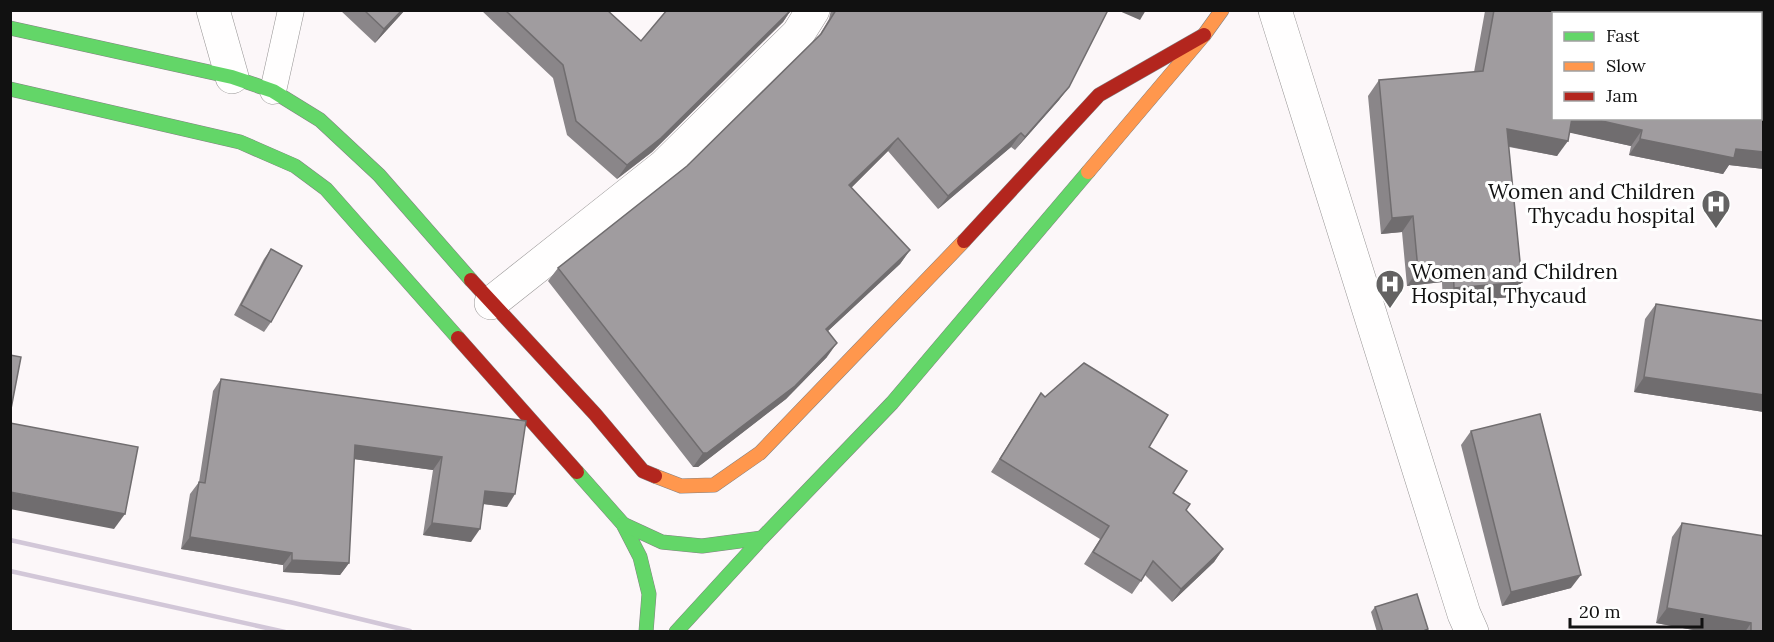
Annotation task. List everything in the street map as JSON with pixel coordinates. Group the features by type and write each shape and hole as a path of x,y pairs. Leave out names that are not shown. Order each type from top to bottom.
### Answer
{"main road":[{"path":"676,632 762,538 892,403 1137,115 1222,10"},
{"path":"10,28 232,77 273,91 320,120 379,175 491,303 595,414 643,471 681,486 714,485 760,453 917,291 1099,95 1204,35"},
{"path":"10,89 240,142 295,166 326,189 623,524 640,557 649,594 646,632"},
{"path":"623,524 662,542 702,546 762,538"}],"street":[{"path":"213,10 232,77"},
{"path":"491,303 664,166 798,34 813,10"},
{"path":"1275,10 1464,614 1472,632"}],"lane":[{"path":"273,91 291,10"}],"building":[{"path":"364,10 402,10 384,29"},
{"path":"505,10 607,10 641,41 667,10 791,10 661,138 627,165 576,121 563,65"},
{"path":"836,10 1108,10 1069,87 1025,137 1021,133 948,196 898,138 849,185 910,250 826,329 837,343 795,386 707,453 703,453 558,268 687,166 821,34"},
{"path":"1494,10 1764,10 1762,28 1762,12 1552,12 1552,120 1572,120 1568,141 1507,129 1522,282 1454,288 1453,266 1418,270 1413,216 1392,218 1379,80 1483,71"},
{"path":"1762,55 1764,56 1764,152 1736,149 1734,158 1640,139 1642,130 1598,120 1762,120"},
{"path":"271,249 302,266 271,322 241,305"},
{"path":"1656,304 1764,321 1764,395 1644,377"},
{"path":"10,355 21,357 10,414"},
{"path":"1084,363 1168,415 1149,447 1187,471 1173,493 1190,504 1186,510 1223,549 1181,589 1153,561 1141,581 1093,552 1109,526 1000,459 1041,393 1045,397"},
{"path":"221,379 526,421 515,494 485,491 480,529 432,523 442,457 355,445 349,563 292,560 292,553 190,537 199,482 205,483"},
{"path":"1540,414 1581,575 1511,592 1471,431"},
{"path":"10,423 138,447 125,514 10,492"},
{"path":"1682,523 1764,536 1764,632 1751,632 1751,623 1667,608"},
{"path":"1417,594 1428,629 1421,632 1383,632 1375,607"}],"railway":[{"path":"10,540 410,631"},
{"path":"10,571 285,632"}],"traffic: fast":[{"path":"10,28 232,77 273,91 320,120 379,175 471,280"},
{"path":"10,89 240,142 295,166 326,189 458,338"},
{"path":"676,632 762,538 892,403 1088,172"},
{"path":"577,472 623,524 640,557 649,594 646,632"},
{"path":"623,524 662,542 702,546 762,538"}],"traffic: slow":[{"path":"1088,172 1204,35 1222,10"},
{"path":"655,476 681,486 714,485 760,453 964,241"}],"traffic: jam":[{"path":"964,241 1099,95 1204,35"},
{"path":"471,280 595,414 643,471 655,476"},
{"path":"458,338 577,472"}],"place":[{"name":"Women and Children Thycadu hospital","path":"1716,230"},
{"name":"Women and Children Hospital, Thycaud","path":"1390,310"}]}
